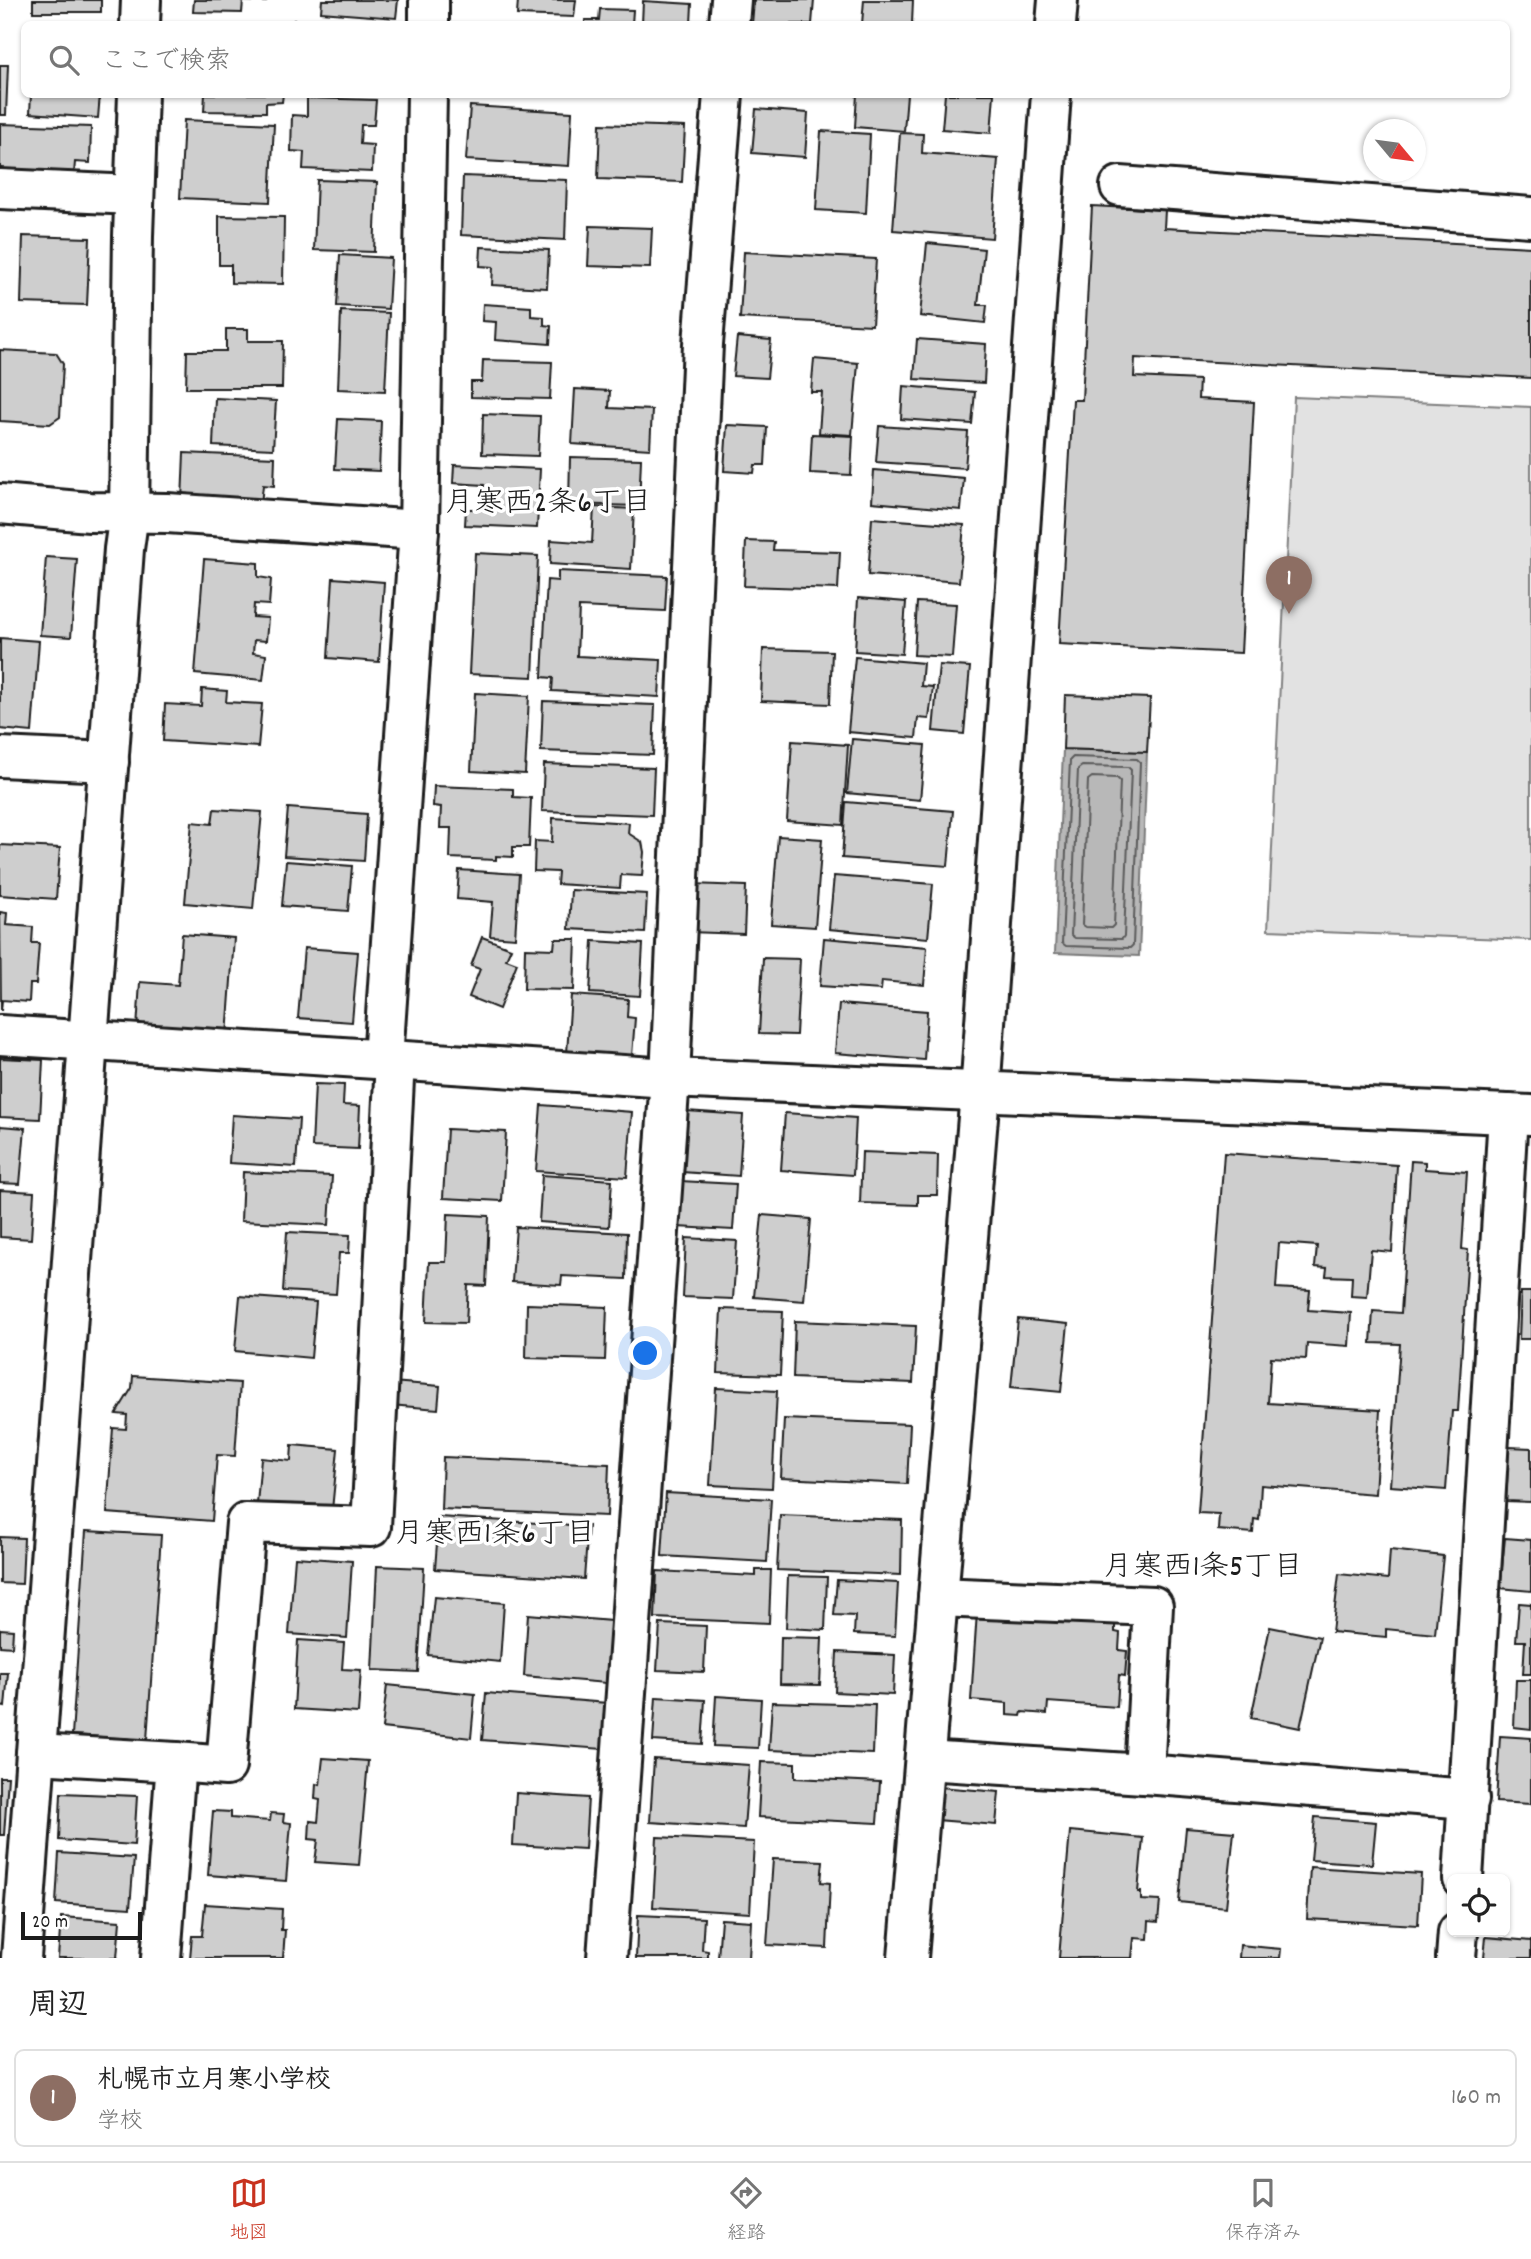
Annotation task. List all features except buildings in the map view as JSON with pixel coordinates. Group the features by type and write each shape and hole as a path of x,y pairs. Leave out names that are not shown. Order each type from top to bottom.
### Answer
{"street":[{"path":"140,21 141,0"},
{"path":"429,0 429,21"},
{"path":"729,21 730,0"},
{"path":"1056,21 1058,0"},
{"path":"21,1958 108,762 129,513 138,98"},
{"path":"36,1754 226,1766 246,1523 371,1527 389,1059 418,530 427,98"},
{"path":"607,1958 670,1078 703,344 723,98"},
{"path":"908,1958 979,1093 1051,98"},
{"path":"1120,186 1531,217"},
{"path":"0,189 134,195"},
{"path":"0,504 90,512 418,530"},
{"path":"0,757 108,762"},
{"path":"0,1035 670,1078 1520,1114 1462,1874"},
{"path":"938,1597 1153,1606 1144,1774"},
{"path":"925,1760 1469,1799"},
{"path":"161,1958 176,1762"},
{"path":"1456,1958 1458,1937"}],"shaded area":[{"path":"1294,397 1531,407 1531,940 1268,930"}],"water":[{"path":"1063,749 1147,752 1139,956 1055,953"}],"place":[{"name":"札幌市立月寒小学校","path":"1289,614"}],"district":[{"name":"月寒西2条6丁目","path":"548,505"},
{"name":"月寒西1条6丁目","path":"495,1536"},
{"name":"月寒西1条5丁目","path":"1203,1569"}]}
